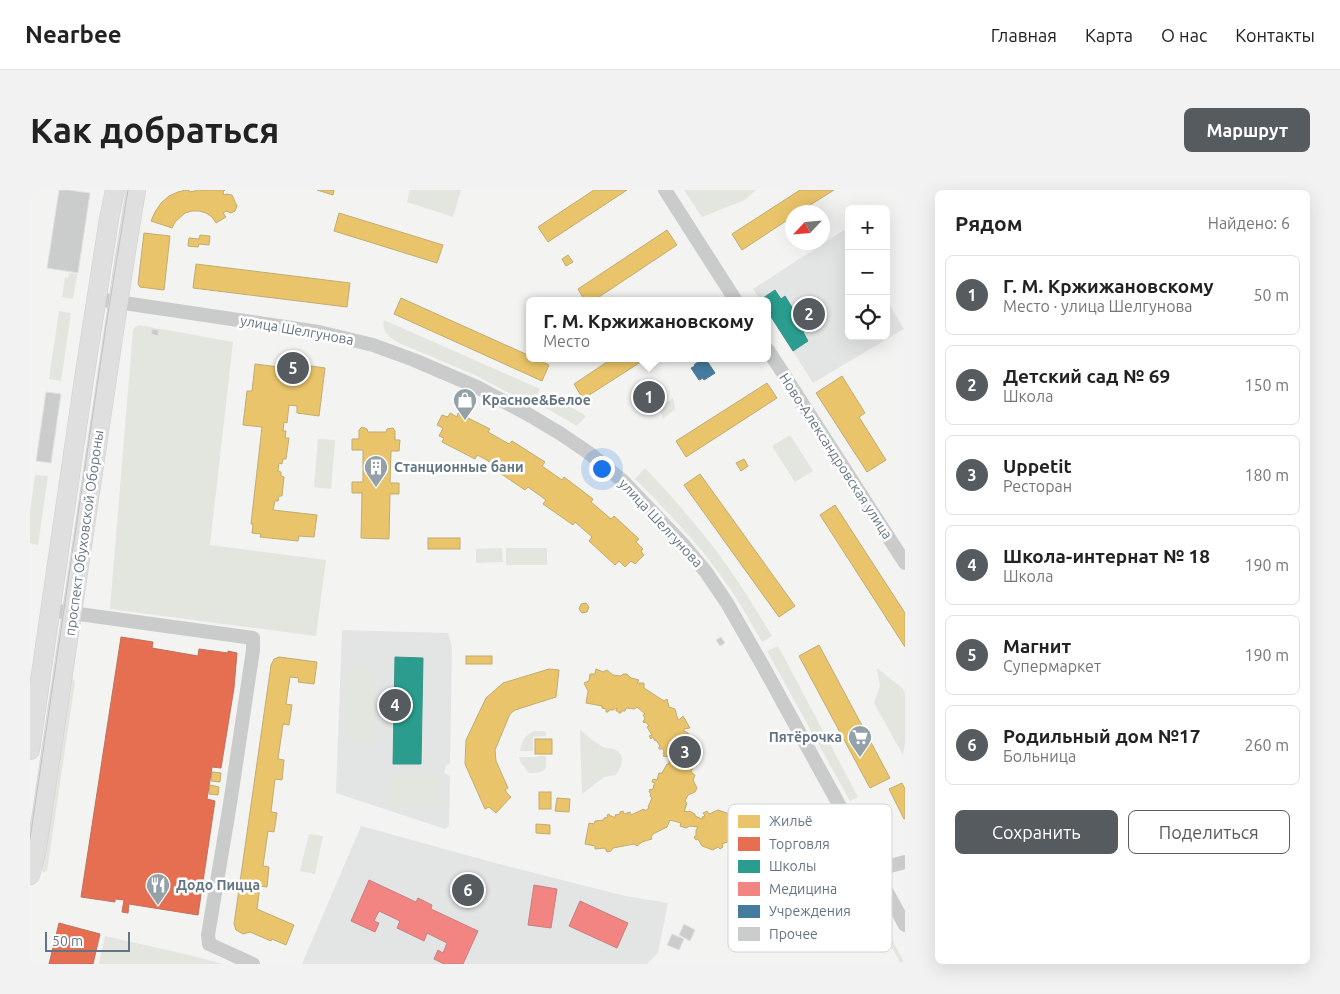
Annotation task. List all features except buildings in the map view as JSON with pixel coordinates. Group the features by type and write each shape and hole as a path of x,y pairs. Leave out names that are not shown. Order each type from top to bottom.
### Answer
{"main road":[{"name":"проспект Обуховской Обороны","path":"30,750 84,379 115,190"},
{"name":"проспект Обуховской Обороны","path":"30,875 37,843 136,190"}],"street":[{"path":"665,190 733,297"},
{"name":"улица Шелгунова","path":"97,299 319,332 373,345 477,387 531,416 589,453 624,482 682,543 706,572 728,603 839,804"},
{"name":"Ново-Александровская улица","path":"771,355 905,562"},
{"path":"50,610 253,638 253,650 230,804 208,935 209,944 253,964"},
{"path":"892,865 905,862"},
{"name":"улица Шелгунова","path":"892,901 905,925"}],"shaded area":[{"path":"410,190 461,190 453,217 407,202"},
{"path":"684,190 756,190 745,200 702,217"},
{"path":"844,230 845,340 885,340 813,383 771,317 771,297 758,297 753,289 813,250 830,250 830,239"},
{"path":"69,273 77,274 73,299 62,297 65,277 68,278"},
{"path":"890,306 904,329 890,337"},
{"path":"59,311 71,313 61,381 49,379"},
{"path":"384,320 540,389 532,405 475,375 399,343 385,331"},
{"path":"139,325 233,342 210,545 326,560 316,636 110,609 133,330"},
{"path":"547,393 586,416 577,426 541,405"},
{"path":"673,398 675,409 663,419 659,408"},
{"path":"790,435 813,471 795,482 772,446"},
{"path":"318,439 335,440 331,489 314,487"},
{"path":"645,468 715,549 745,592 772,636 762,642 744,610 704,553 635,479"},
{"path":"35,475 48,476 38,545 30,543 30,512"},
{"path":"502,548 503,562 476,563 476,549"},
{"path":"506,548 547,548 547,565 506,565"},
{"path":"342,630 448,633 452,647 450,763 446,766 444,773 450,776 449,826 445,829 336,793"},
{"path":"778,646 858,797 850,801 767,651"},
{"path":"877,668 902,688 905,693 905,744 903,755 874,703 880,686"},
{"path":"346,670 376,670 375,742 345,741"},
{"path":"70,679 73,679 75,682 47,871 44,873 41,869"},
{"path":"580,730 605,748 614,749 619,752 622,758 616,775 604,777 582,794"},
{"path":"535,731 544,731 546,736 533,737 532,751 520,751 524,738"},
{"path":"546,756 546,768 540,772 529,773 519,757"},
{"path":"390,774 441,775 440,809 389,808"},
{"path":"361,826 625,896 668,903 658,953 647,964 302,964"},
{"path":"309,834 323,836 315,874 300,871"},
{"path":"105,936 185,954 223,964 99,964"},
{"path":"892,939 905,964 901,964 892,947"}],"tram line":[{"path":"30,839 128,190"}],"place":[{"name":"Детский сад № 69","path":"809,314"},
{"name":"Магнит","path":"293,368"},
{"name":"Г. М. Кржижановскому","path":"649,397"},
{"name":"Красное&Белое","path":"465,421"},
{"name":"Станционные бани","path":"376,488"},
{"name":"Школа-интернат № 18","path":"395,705"},
{"name":"Uppetit","path":"685,752"},
{"name":"Пятёрочка","path":"860,758"},
{"name":"Родильный дом №17","path":"468,890"},
{"name":"Додо Пицца","path":"158,906"}]}
